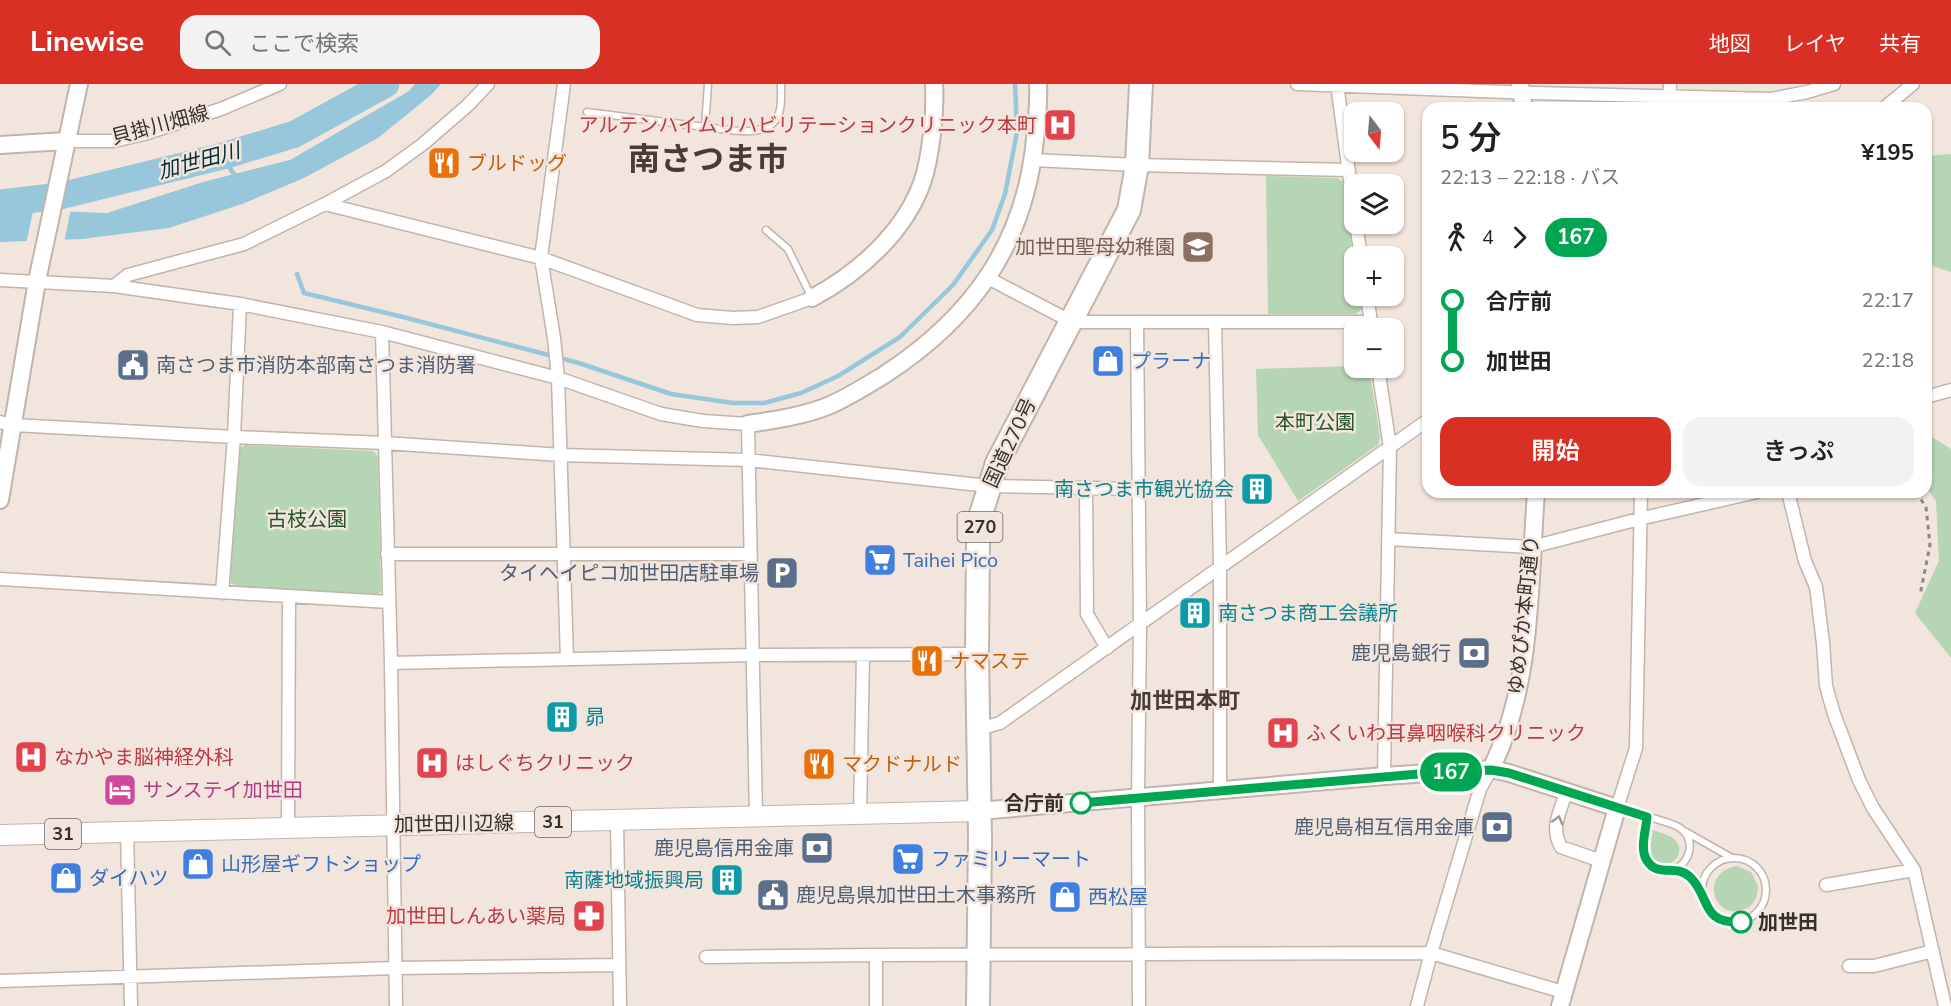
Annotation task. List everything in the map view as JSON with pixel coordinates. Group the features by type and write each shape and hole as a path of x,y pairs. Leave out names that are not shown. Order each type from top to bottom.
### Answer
{"highway":[{"name":"国道270号","path":"978,1006 977,654 978,545 981,514 997,463 1129,210 1137,165 1141,84"}],"main road":[{"name":"加世田川辺線","path":"0,836 979,811"}],"street":[{"path":"0,500 6,423 79,84"},
{"name":"貝掛川畑線","path":"0,145 65,146 114,141 144,134 221,109 280,84"},
{"path":"114,286 128,275 244,244 325,204 386,171 414,151 467,106 488,84"},
{"path":"564,84 541,258 557,374 567,658"},
{"path":"325,204 541,258 697,315 733,318 758,317 789,308 833,287 882,245 912,203 923,181 934,119 934,84"},
{"path":"0,280 39,274 240,304 382,332 557,374 661,414 703,421 748,424 784,418 828,406 864,387 901,363 928,343 955,317 988,278 1019,218 1033,160 1038,84"},
{"path":"1297,84 1651,102"},
{"path":"1669,102 1670,84"},
{"path":"1776,102 1834,84"},
{"path":"1891,102 1913,84"},
{"path":"1337,85 1349,174"},
{"path":"1033,160 1348,170"},
{"path":"988,278 1072,322 1344,324"},
{"path":"222,593 234,437 240,304"},
{"path":"1137,322 1140,623 1139,1006"},
{"path":"1215,322 1220,565 1220,791"},
{"path":"382,332 391,663 396,1006"},
{"path":"1380,378 1390,447 1384,777"},
{"path":"1932,395 1951,390"},
{"path":"6,423 234,437 385,443 561,455 748,460 989,486 1138,489"},
{"path":"748,424 756,817"},
{"path":"979,729 1000,723 1220,565 1422,424"},
{"path":"1086,488 1087,614 1107,648"},
{"name":"ゆめぴか本町通り","path":"1491,770 1508,733 1518,688 1526,635 1536,498"},
{"path":"706,957 1431,953 1562,999 1636,748 1641,498"},
{"path":"1388,539 1532,547 1731,498"},
{"path":"1789,498 1805,561 1816,586 1824,643 1826,686 1834,714 1859,780 1873,808 1914,870 1945,1006"},
{"path":"387,554 750,554"},
{"path":"0,579 389,602"},
{"path":"288,828 290,597"},
{"path":"391,663 567,658 977,654"},
{"path":"860,815 863,655"},
{"path":"979,811 1491,770 1509,773 1617,808"},
{"path":"1417,1006 1480,789 1491,770"},
{"path":"1566,792 1554,836 1561,847 1601,861"},
{"path":"617,820 620,1006"},
{"path":"127,832 131,1006"},
{"path":"1826,885 1914,870"},
{"path":"1849,966 1874,966 1933,951"},
{"path":"876,955 876,1006"},
{"path":"0,981 395,968 619,965"}],"lane":[{"path":"705,127 708,84"},
{"path":"587,112 753,132 770,126 779,114 781,84"},
{"path":"766,230 788,249 813,298"},
{"path":"1617,808 1680,828 1732,858"},
{"path":"1647,817 1644,850 1650,863 1662,870 1677,868 1683,864 1690,851 1687,836 1680,828"},
{"path":"1677,868 1690,877 1711,913 1730,922 1741,922 1751,918 1765,902 1767,891 1765,880 1753,864 1743,859 1732,858 1722,860 1707,874 1702,894"}],"path":[{"path":"1920,498 1926,507 1930,545 1920,595"}],"green space":[{"path":"1951,154 1951,272 1932,266 1932,156"},
{"path":"1266,176 1337,178 1342,181 1344,195 1344,234 1350,234 1352,246 1344,246 1344,306 1361,306 1362,309 1356,314 1268,314"},
{"name":"本町公園","path":"1344,366 1344,378 1371,378 1380,437 1378,445 1298,501 1258,435 1256,369"},
{"path":"1932,437 1951,449 1951,658 1915,613 1939,561 1936,501 1932,495"},
{"name":"古枝公園","path":"245,445 373,451 378,456 381,592 375,595 237,586 230,583 238,450"},
{"path":"1653,830 1672,837 1676,841 1679,854 1671,863 1662,866 1654,859 1651,846"},
{"path":"1737,866 1751,872 1758,890 1751,905 1734,911 1725,909 1719,903 1714,886 1717,878 1725,870"}],"water":[{"path":"415,84 441,84 431,95 378,138 304,178 242,204 169,228 82,239 0,242 0,209 107,213 203,182 290,160 409,91"}],"pier":[{"path":"34,207 71,208 64,243 26,244"}],"waterway":[{"name":"加世田川","path":"0,203 60,196 223,156 295,134 386,84"},
{"path":"297,274 304,293 579,363 671,394 733,403 764,403 801,393 838,376 900,337 953,285 992,230 1005,194 1017,132 1015,84"},
{"path":"223,156 237,176"}],"bus line":[{"name":"167","path":"1081,803 1384,777 1491,770 1509,773 1647,817 1644,850 1650,863 1662,870 1670,871 1677,868 1690,877 1711,913 1720,919 1741,922"}],"place":[{"name":"アルテンハイムリハビリテーションクリニック本町","path":"1060,125"},
{"name":"ブルドッグ","path":"444,163"},
{"name":"加世田聖母幼稚園","path":"1198,247"},
{"name":"プラーナ","path":"1108,361"},
{"name":"南さつま市消防本部南さつま消防署","path":"133,365"},
{"name":"南さつま市観光協会","path":"1257,489"},
{"name":"Taihei Pico","path":"880,560"},
{"name":"タイヘイピコ加世田店駐車場","path":"782,573"},
{"name":"南さつま商工会議所","path":"1195,613"},
{"name":"鹿児島銀行","path":"1474,653"},
{"name":"ナマステ","path":"927,661"},
{"name":"昴","path":"562,717"},
{"name":"ふくいわ耳鼻咽喉科クリニック","path":"1283,733"},
{"name":"なかやま脳神経外科","path":"31,757"},
{"name":"はしぐちクリニック","path":"432,763"},
{"name":"マクドナルド","path":"819,764"},
{"name":"サンステイ加世田","path":"120,790"},
{"name":"合庁前","path":"1081,803"},
{"name":"鹿児島相互信用金庫","path":"1497,827"},
{"name":"鹿児島信用金庫","path":"817,848"},
{"name":"ファミリーマート","path":"908,859"},
{"name":"山形屋ギフトショップ","path":"198,864"},
{"name":"ダイハツ","path":"66,878"},
{"name":"南薩地域振興局","path":"727,880"},
{"name":"鹿児島県加世田土木事務所","path":"773,895"},
{"name":"西松屋","path":"1065,897"},
{"name":"加世田しんあい薬局","path":"589,916"},
{"name":"加世田","path":"1741,922"}],"district":[{"name":"南さつま市","path":"708,159"},
{"name":"加世田本町","path":"1185,701"}]}
